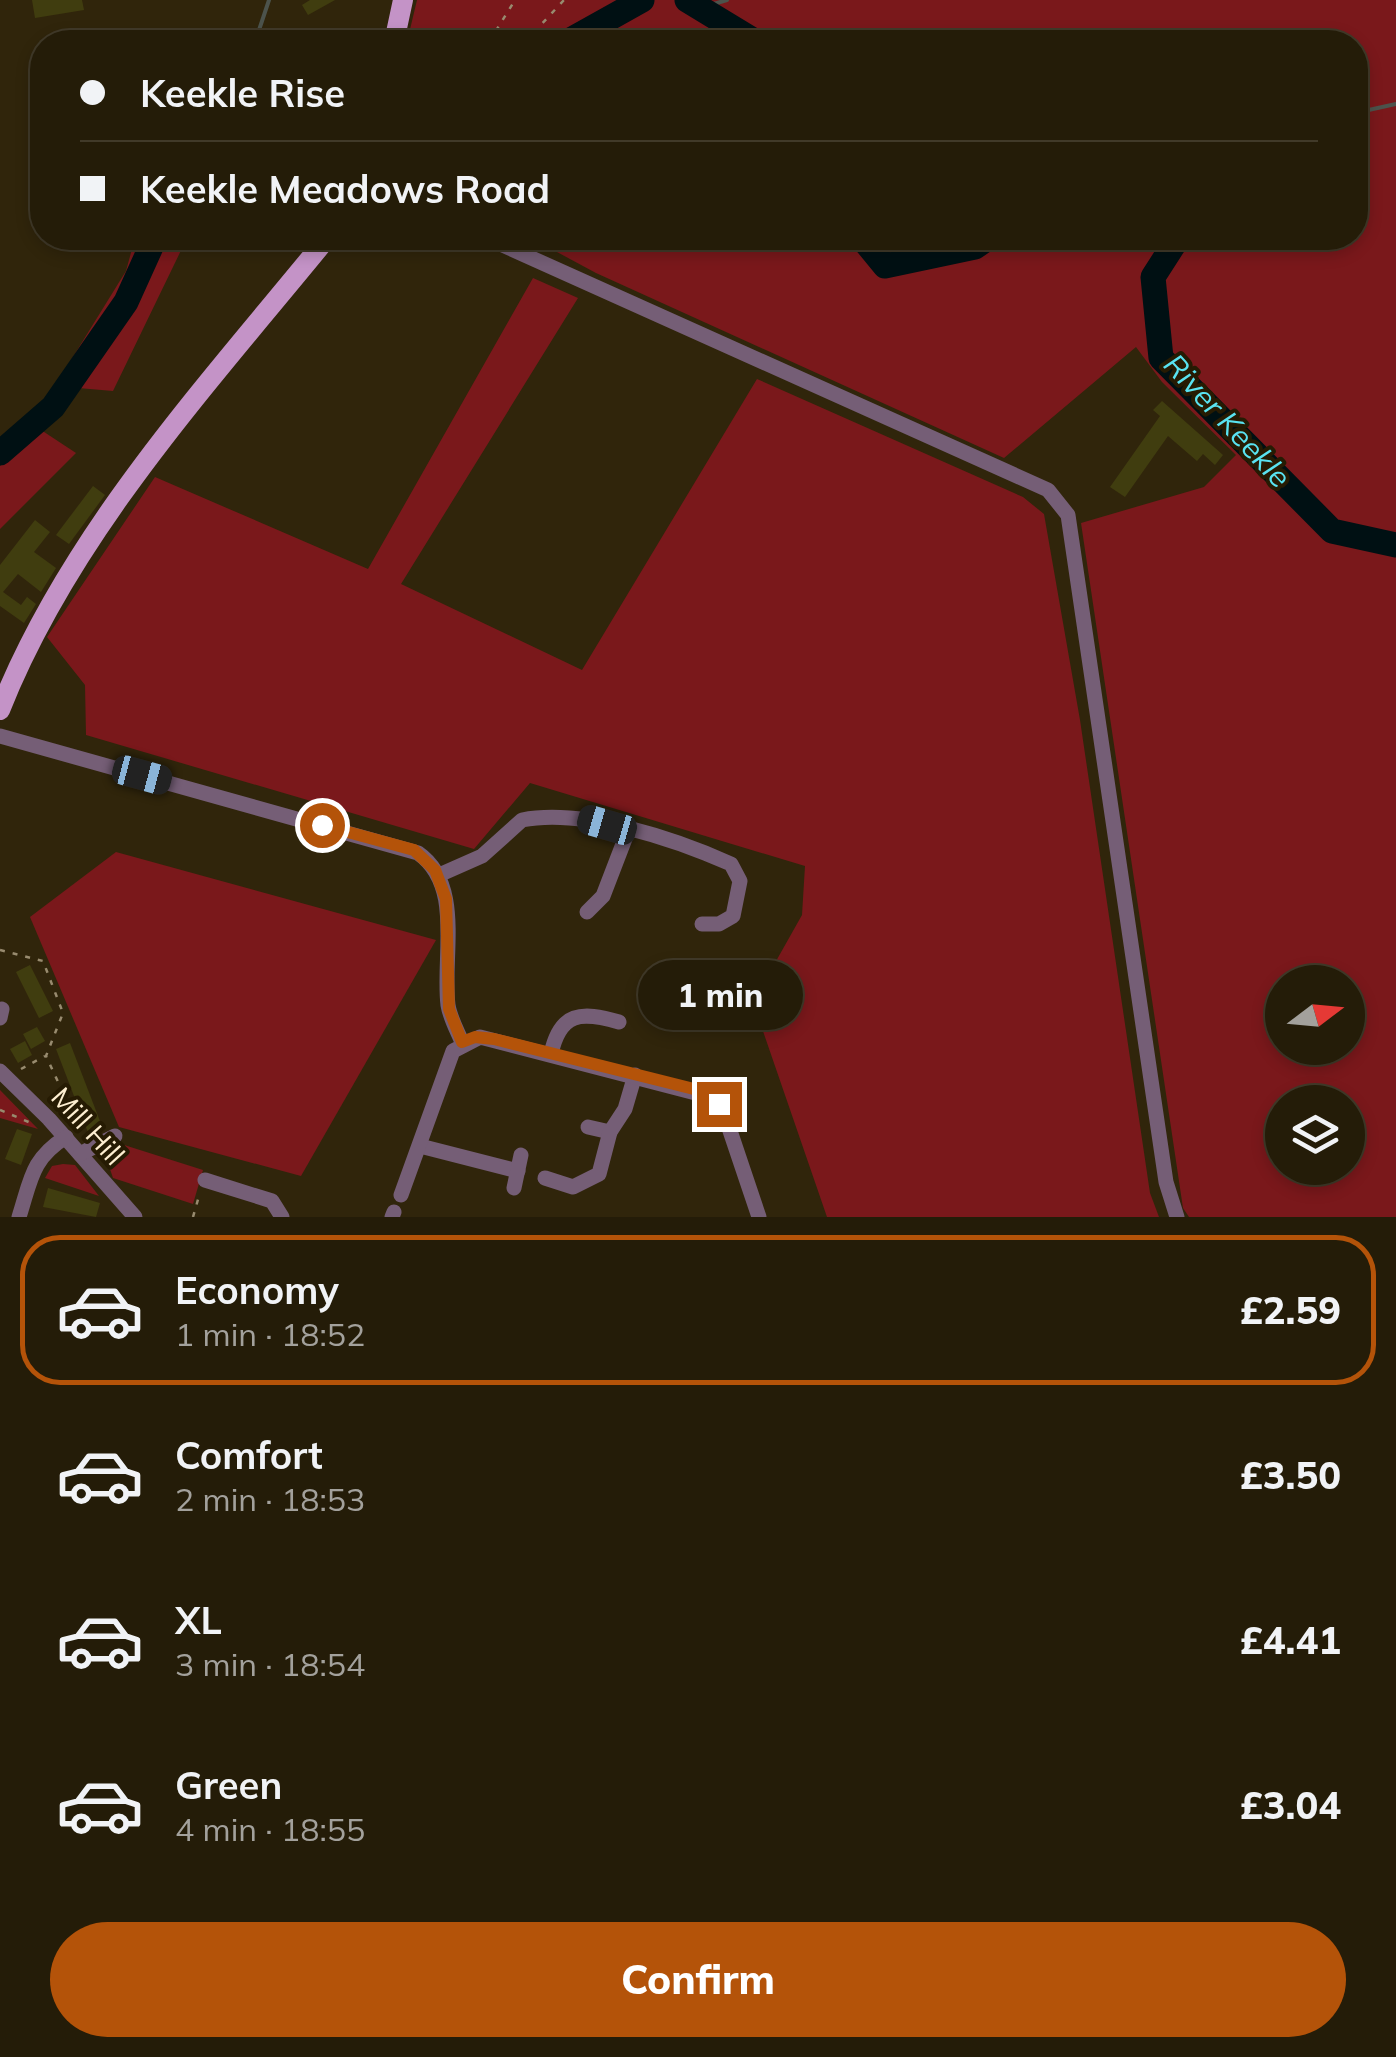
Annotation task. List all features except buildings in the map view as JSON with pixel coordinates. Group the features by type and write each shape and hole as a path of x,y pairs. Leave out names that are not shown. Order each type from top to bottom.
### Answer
{"main road":[{"path":"397,30 403,0"},
{"path":"0,710 47,616 141,470 317,250"}],"street":[{"path":"513,250 1035,484 1061,501 1070,534 1166,1182 1178,1217"},
{"path":"0,736 408,848 424,857 438,875 446,899 449,1009 462,1042"},
{"path":"438,875 482,856 522,820 586,819 731,864 740,882 733,916 718,924 702,924"},
{"path":"587,912 602,896 628,831"},
{"path":"551,1054 560,1024 570,1016 582,1014 619,1022"},
{"path":"400,1195 450,1056 462,1042 487,1038 694,1089 719,1104 759,1217"},
{"name":"Mill Hill","path":"4,1074 49,1118 135,1217"},
{"path":"546,1178 568,1187 591,1181 603,1165 610,1132 625,1110 634,1076"},
{"path":"588,1127 610,1132"},
{"path":"80,1154 115,1136"},
{"path":"19,1217 36,1163 44,1151 66,1137"},
{"path":"420,1146 519,1163 514,1188"},
{"path":"204,1180 272,1201 282,1217"}],"path":[{"path":"496,30 514,0"},
{"path":"536,30 564,0"},
{"path":"0,950 43,961 63,1013 46,1056 4,1074"},
{"path":"46,1056 72,1112 49,1118"},
{"path":"192,1217 204,1180"}],"shaded area":[{"path":"417,0 1396,0 1396,1217 1189,1217 1183,1208 1081,523 1204,487 1236,455 1162,382 1136,347 1004,458 553,250 1368,250 1368,30 410,30"},
{"path":"132,250 181,250 113,391 55,386 126,271"},
{"path":"533,278 578,298 401,584 582,670 757,379 1023,497 1044,514 1080,720 1150,1193 1159,1217 827,1217 753,1002 802,915 805,866 530,783 474,849 86,735 85,685 47,637 155,477 368,569"},
{"path":"38,428 76,453 0,529 0,466"},
{"path":"116,852 436,940 301,1176 119,1127 30,917"},
{"path":"0,1090 38,1129 0,1118"},
{"path":"121,1144 203,1170 193,1204 113,1178 104,1151"},
{"path":"75,1165 99,1196 45,1178 52,1166"}],"waterway":[{"path":"259,30 269,0"},
{"name":"River Keekle","path":"588,30 642,0"},
{"name":"River Keekle","path":"687,0 736,30"},
{"path":"700,8 727,0"},
{"path":"1368,110 1396,104"},
{"name":"River Keekle","path":"0,453 53,407 126,302 150,250"},
{"name":"River Keekle","path":"872,250 885,266 961,250"},
{"name":"River Keekle","path":"1170,250 1153,277 1161,358 1332,531 1396,545"}],"route":[{"path":"322,825 414,850 435,870 446,899 449,1009 462,1042 475,1037 494,1039 694,1089 719,1104"}]}
